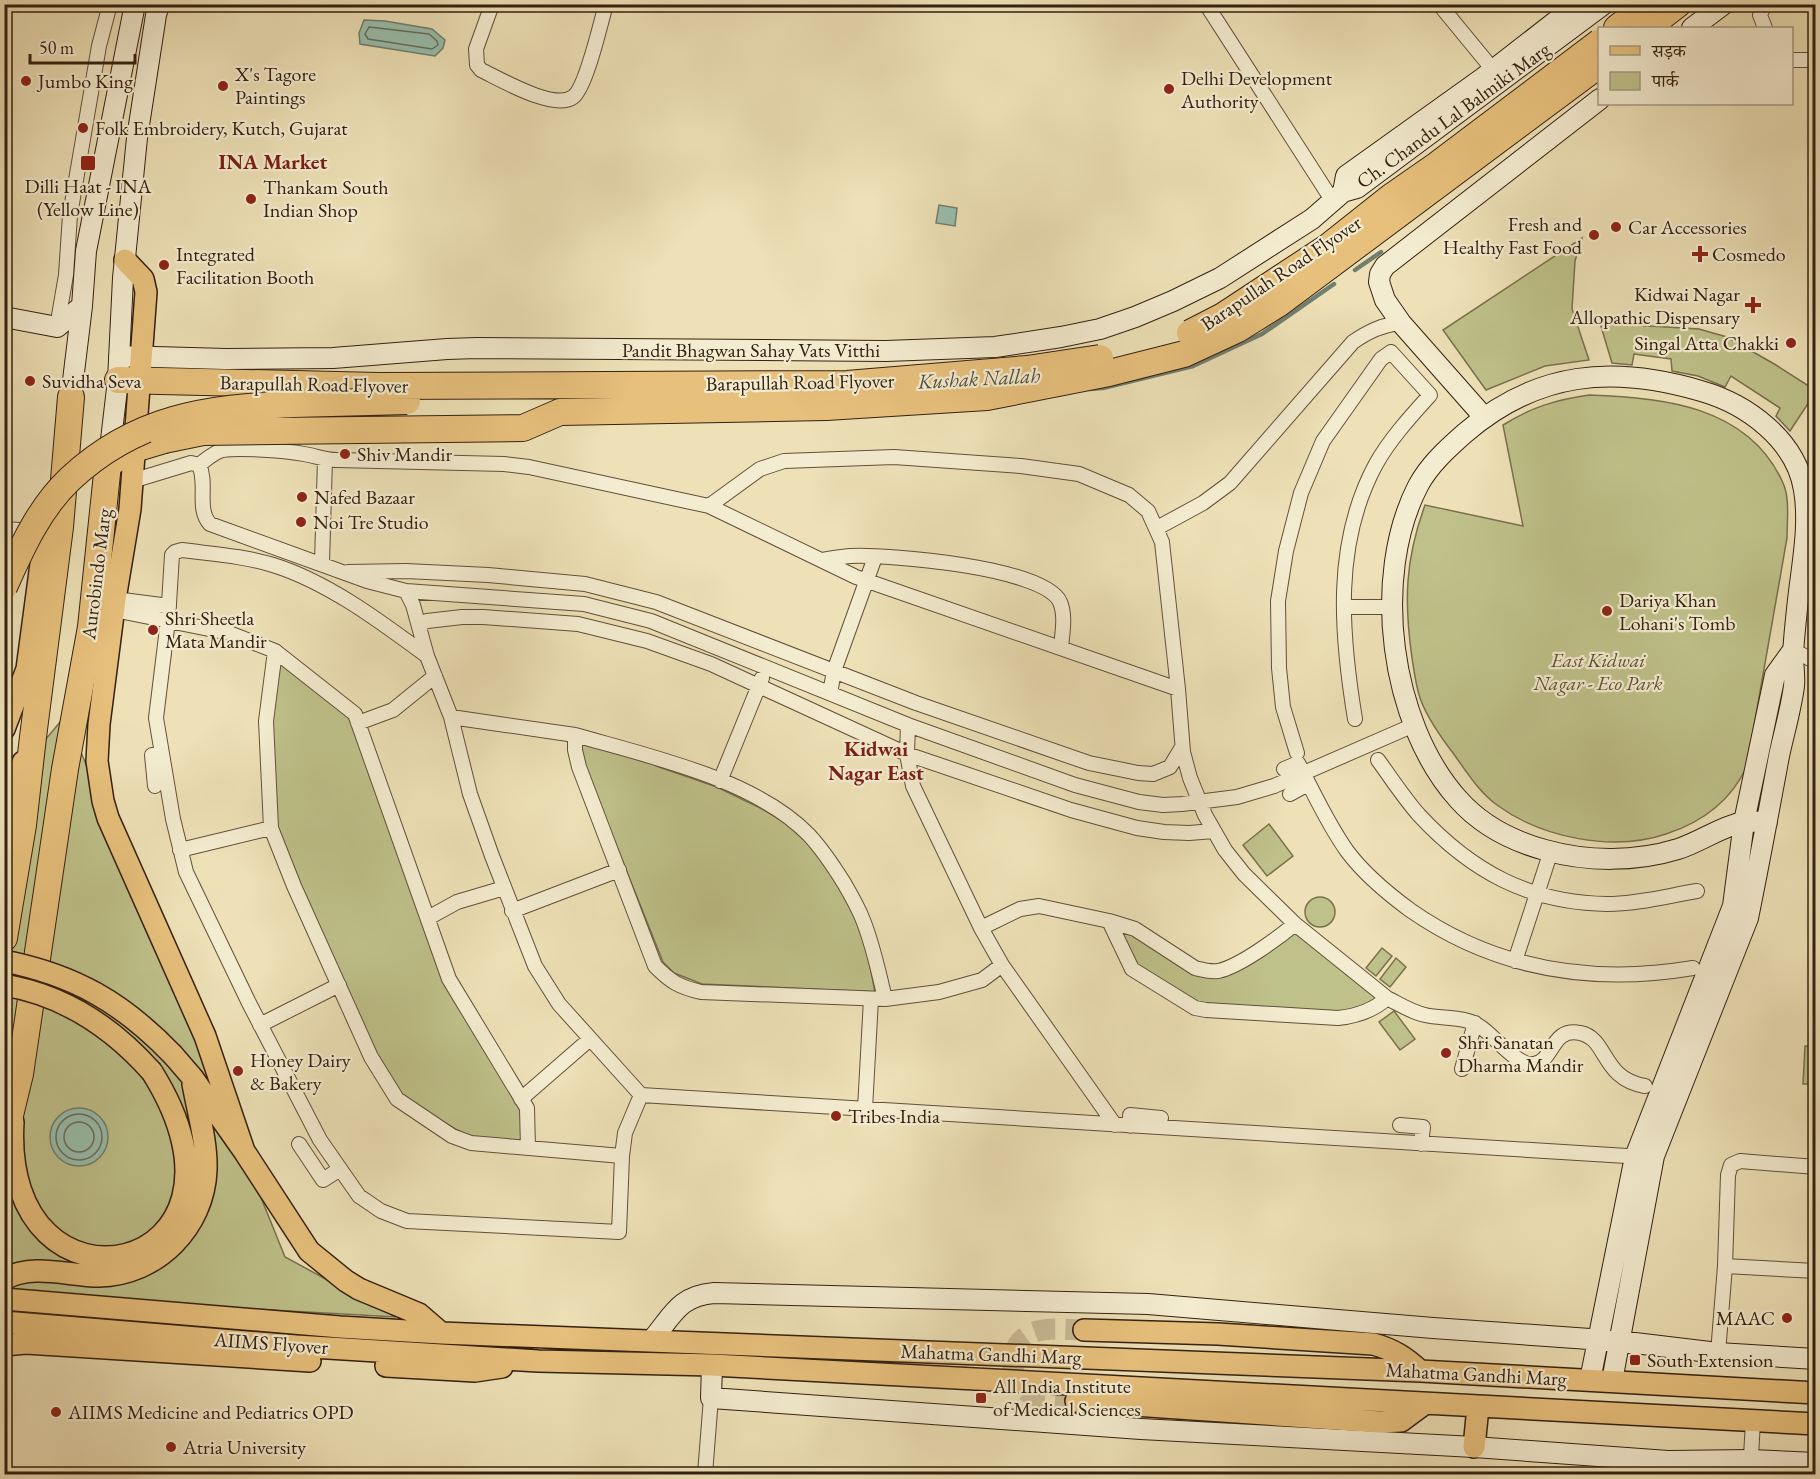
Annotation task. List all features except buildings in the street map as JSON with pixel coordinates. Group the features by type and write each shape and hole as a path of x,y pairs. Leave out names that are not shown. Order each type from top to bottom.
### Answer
{"highway":[{"path":"1618,27 1648,4"},
{"path":"1648,27 1678,4"},
{"name":"Barapullah Road Flyover","path":"129,368 172,382 379,386 847,384 1027,369 1099,358 1178,339 1223,316 1328,247 1391,197 1437,165 1598,43"},
{"name":"Barapullah Road Flyover","path":"108,464 134,448 203,432 523,428 560,412 826,407 987,397 1109,373 1184,354 1238,329 1278,304 1598,65"},
{"path":"4,587 23,545 50,502 69,480 95,458 121,441 152,426 196,413 244,406 477,399 566,385"},
{"name":"Aurobindo Marg","path":"4,938 23,825 60,527 71,397"},
{"name":"Aurobindo Marg","path":"4,1140 20,1074 65,769 91,627 108,464"},
{"path":"91,627 114,605 97,582"}],"main road":[{"path":"125,260 143,279 146,291 129,368 134,448 130,509 114,605 98,733 97,760 108,818 205,1036 244,1151"},
{"path":"4,729 27,669 60,422 71,397"},
{"path":"4,819 33,736"},
{"path":"4,961 58,975 100,995 132,1016 172,1054 192,1077 244,1151 299,1238 324,1265 359,1289 419,1314 441,1333"},
{"path":"4,985 33,992 78,1010 118,1037 152,1072 168,1098 178,1127 184,1167 181,1199 165,1227 149,1242 120,1255 99,1258 77,1255 57,1247 33,1226 17,1197 11,1166 10,1149 20,1074"},
{"path":"4,1279 26,1271 100,1276 125,1272 158,1258 177,1242 197,1212 205,1179 205,1149 192,1077"},
{"name":"Mahatma Gandhi Marg","path":"4,1299 340,1327 441,1333 1420,1371 1815,1393"},
{"name":"AIIMS Flyover","path":"4,1322 296,1346 538,1361"},
{"path":"1084,1330 1218,1334 1372,1344 1388,1348 1407,1359 1420,1371"},
{"path":"4,1345 26,1343 475,1371 538,1361"},
{"name":"Mahatma Gandhi Marg","path":"538,1361 712,1365 1815,1424"},
{"path":"1076,1401 1380,1422 1401,1421 1424,1404"},
{"path":"1474,1448 1478,1407"}],"street":[{"path":"4,11 7,4"},
{"path":"57,327 66,275 70,215 99,46 110,4"},
{"name":"Aurobindo Marg","path":"71,397 86,251 135,4"},
{"path":"125,260 137,138 159,4"},
{"path":"489,4 490,10 476,49 477,65 482,70 537,97 566,100 573,97 584,81 606,4"},
{"path":"1206,4 1337,196"},
{"path":"1439,4 1498,75"},
{"name":"Ch. Chandu Lal Balmiki Marg","path":"1498,75 1578,4"},
{"name":"Ch. Chandu Lal Balmiki Marg","path":"1337,196 1346,176 1604,4"},
{"path":"1693,27 1724,4"},
{"path":"1765,4 1760,15 1765,27"},
{"path":"1793,60 1815,60"},
{"path":"1484,417 1401,323 1381,293 1380,274 1385,266 1598,100"},
{"name":"Pandit Bhagwan Sahay Vats Vitthi","path":"129,368 226,359 333,358 447,348 886,351 959,349 1029,343 1100,328 1135,317 1173,301 1220,278 1312,219 1337,196"},
{"path":"57,327 82,306"},
{"path":"4,317 57,327"},
{"path":"1157,528 1203,503 1230,483 1353,342 1368,331 1382,325 1401,323"},
{"path":"1297,753 1283,708 1279,668 1278,601 1286,551 1301,494 1323,441 1381,359 1391,352 1430,395 1404,424 1376,463 1360,501 1345,561 1346,664 1355,719"},
{"name":"Aurobindo Marg","path":"108,464 129,368"},
{"path":"1612,1382 1654,1156 1748,918 1794,686 1793,650 1811,509 1798,468 1776,436 1760,420 1743,409 1704,392 1642,378 1610,376 1570,379 1524,394 1484,417 1454,442 1420,483 1409,507 1395,565 1393,607 1397,660 1414,725 1437,771 1459,800 1484,822 1514,840 1578,856 1612,858 1647,856 1680,848 1744,822 1767,822"},
{"path":"200,465 211,455 223,450 301,453 325,459 504,464 529,467 709,506 867,580 1178,689"},
{"path":"709,506 760,469 784,461 894,457 1021,466 1079,474 1129,495 1148,511 1162,542 1182,747 1190,777 1214,831 1225,850 1244,874 1295,924 1387,998 1422,1015 1475,1023 1519,1061 1527,1064 1535,1064 1543,1060 1561,1036 1581,1033 1597,1043 1618,1076 1635,1085 1645,1086"},
{"path":"322,564 325,459"},
{"path":"132,481 191,463 200,465"},
{"path":"200,465 203,472 204,513 210,524 367,581 406,591 584,604 651,621 908,725 1075,785 1139,802 1163,805 1237,797 1306,779 1414,725"},
{"path":"4,529 45,531"},
{"path":"427,656 319,584 274,565 182,549 175,552 171,560 169,613 156,718 180,850 186,872 260,1025 320,1140 359,1196 381,1211 407,1221 619,1232 622,1156 630,1118 641,1095"},
{"path":"822,560 850,556 962,564 1027,580 1050,590 1060,602 1063,618 1061,648"},
{"path":"830,693 834,671 875,557"},
{"path":"344,572 406,571 488,575 585,584 656,602 916,703 1089,763 1153,774 1170,767 1182,747"},
{"path":"406,591 420,624 427,656 451,717 470,794 512,911 536,966 559,1004 641,1095 1635,1157 1654,1156"},
{"path":"114,605 169,613 275,651 355,714 449,979 527,1108 528,1148"},
{"path":"1344,607 1393,607"},
{"path":"420,624 462,616 578,624 647,641 711,663 907,754 1071,810 1137,828 1189,833 1214,831"},
{"path":"1793,650 1815,662"},
{"path":"1590,1380 1635,1157 1733,906 1744,822 1775,675 1793,650"},
{"path":"275,651 266,721 271,828 294,886 370,1057 397,1099 452,1136 471,1143 622,1156"},
{"path":"720,781 766,667"},
{"path":"358,723 393,710 435,676"},
{"path":"451,717 575,735 631,749 720,781 753,796 790,819 808,834 822,851 863,918 873,947 885,999"},
{"path":"908,725 907,754 913,786 981,928 1002,965 1115,1125"},
{"path":"575,735 575,750 579,766 655,966 669,980 683,988 701,992 885,999 939,992 982,980 1002,965"},
{"path":"155,786 152,755 162,754"},
{"path":"1378,760 1419,814 1459,854 1491,875 1536,894 1607,904 1635,902 1697,891"},
{"path":"1284,769 1298,763 1328,823 1348,852 1383,888 1426,921 1460,941 1515,961 1560,970 1607,975 1655,975 1693,969"},
{"path":"1290,794 1306,779"},
{"path":"180,850 271,828"},
{"path":"1515,961 1551,851"},
{"path":"512,911 619,870"},
{"path":"428,918 457,902 504,888"},
{"path":"981,928 1020,909 1039,906 1135,929 1195,968 1206,972 1227,968 1279,938 1295,924"},
{"path":"1109,921 1132,969 1195,1008 1338,1018 1370,1010 1387,998"},
{"path":"260,1025 339,986"},
{"path":"866,1109 871,999"},
{"path":"1462,1070 1475,1023"},
{"path":"1035,1028 1058,1061 1066,1056"},
{"path":"522,1099 590,1040"},
{"path":"1130,1126 1130,1115 1161,1118"},
{"path":"1400,1125 1423,1127 1421,1144"},
{"path":"299,1144 323,1180 340,1168"},
{"path":"1718,1353 1725,1266 1728,1175 1731,1165 1740,1161 1815,1167"},
{"path":"1725,1266 1815,1271"},
{"path":"652,1340 684,1302 697,1295 714,1293 1148,1304 1618,1341 1718,1353 1815,1359"},
{"path":"705,1474 712,1365"},
{"path":"711,1398 1141,1429 1474,1448 1637,1467 1751,1467 1815,1463"},
{"path":"1751,1467 1753,1421"}],"green space":[{"path":"1582,238 1575,261 1572,309 1589,360 1545,366 1486,390 1443,330"},
{"path":"1600,323 1699,329 1727,337 1776,365 1815,390 1815,393 1790,431 1776,416 1780,408 1731,376 1725,387 1698,376 1672,371 1671,359 1634,354 1632,365 1612,363"},
{"name":"East Kidwai Nagar - Eco Park","path":"1589,395 1673,403 1701,411 1726,422 1749,437 1768,457 1783,483 1787,503 1787,538 1747,766 1733,790 1704,816 1666,834 1624,842 1579,839 1535,826 1497,805 1484,794 1430,720 1419,693 1409,637 1407,599 1410,563 1413,544 1425,505 1523,526 1503,425 1544,405"},
{"path":"278,658 351,718 427,932 522,1110 522,1141 472,1137 455,1129 401,1096 376,1056 276,828 269,721"},
{"path":"66,715 285,1257 396,1317 5,1295 4,789"},
{"path":"578,740 629,753 659,767 717,787 766,811 805,839 831,874 857,920 867,950 875,992 702,984 674,973 663,962 585,767"},
{"path":"1269,824 1293,856 1267,876 1243,845"},
{"path":"1320,897 1330,902 1335,912 1330,922 1320,927 1310,922 1305,912 1310,902"},
{"path":"1116,927 1130,932 1207,976 1296,930 1380,1000 1353,1011 1336,1013 1194,1003 1132,962"},
{"path":"1382,948 1392,956 1376,976 1366,968"},
{"path":"1396,958 1406,967 1390,987 1380,979"},
{"path":"1394,1011 1415,1039 1400,1050 1379,1022"},
{"path":"1805,1046 1815,1047 1815,1084 1803,1084"}],"water":[{"path":"364,20 432,29 445,40 443,48 435,56 360,44 359,33"},
{"path":"939,205 957,208 955,226 936,223"},
{"path":"79,1108 90,1110 103,1121 108,1137 106,1148 95,1161 79,1166 68,1164 55,1153 50,1137 52,1126 63,1113"}],"waterway":[{"name":"Kushak Nallah","path":"1355,270 1381,252"},
{"name":"Kushak Nallah","path":"1089,389 1103,388 1193,366 1262,334 1334,284"}],"tunnel":[{"path":"1076,1401 1042,1398 1023,1389 1014,1373 1014,1355 1022,1340 1030,1334 1049,1329 1084,1330"}],"place":[{"name":"Jumbo King","path":"26,81"},
{"name":"X's Tagore Paintings","path":"223,86"},
{"name":"Delhi Development Authority","path":"1169,89"},
{"name":"Folk Embroidery, Kutch, Gujarat","path":"83,128"},
{"name":"Dilli Haat - INA (Yellow Line)","path":"88,163"},
{"name":"Thankam South Indian Shop","path":"251,199"},
{"name":"Car Accessories","path":"1616,227"},
{"name":"Fresh and Healthy Fast Food","path":"1594,235"},
{"name":"Cosmedo","path":"1700,254"},
{"name":"Integrated Facilitation Booth","path":"164,265"},
{"name":"Kidwai Nagar Allopathic Dispensary","path":"1753,305"},
{"name":"Singal Atta Chakki","path":"1791,343"},
{"name":"Suvidha Seva","path":"30,381"},
{"name":"Shiv Mandir","path":"345,454"},
{"name":"Nafed Bazaar","path":"302,497"},
{"name":"Noi Tre Studio","path":"301,522"},
{"name":"Dariya Khan Lohani's Tomb","path":"1607,611"},
{"name":"Shri Sheetla Mata Mandir","path":"153,630"},
{"name":"Shri Sanatan Dharma Mandir","path":"1446,1053"},
{"name":"Honey Dairy & Bakery","path":"238,1071"},
{"name":"Tribes India","path":"836,1116"},
{"name":"MAAC","path":"1787,1318"},
{"name":"South Extension","path":"1635,1360"},
{"name":"All India Institute of Medical Sciences","path":"981,1398"},
{"name":"AIIMS Medicine and Pediatrics OPD","path":"56,1412"},
{"name":"Atria University","path":"171,1447"}],"district":[{"name":"INA Market","path":"273,161"},
{"name":"Kidwai Nagar East","path":"876,760"}]}
